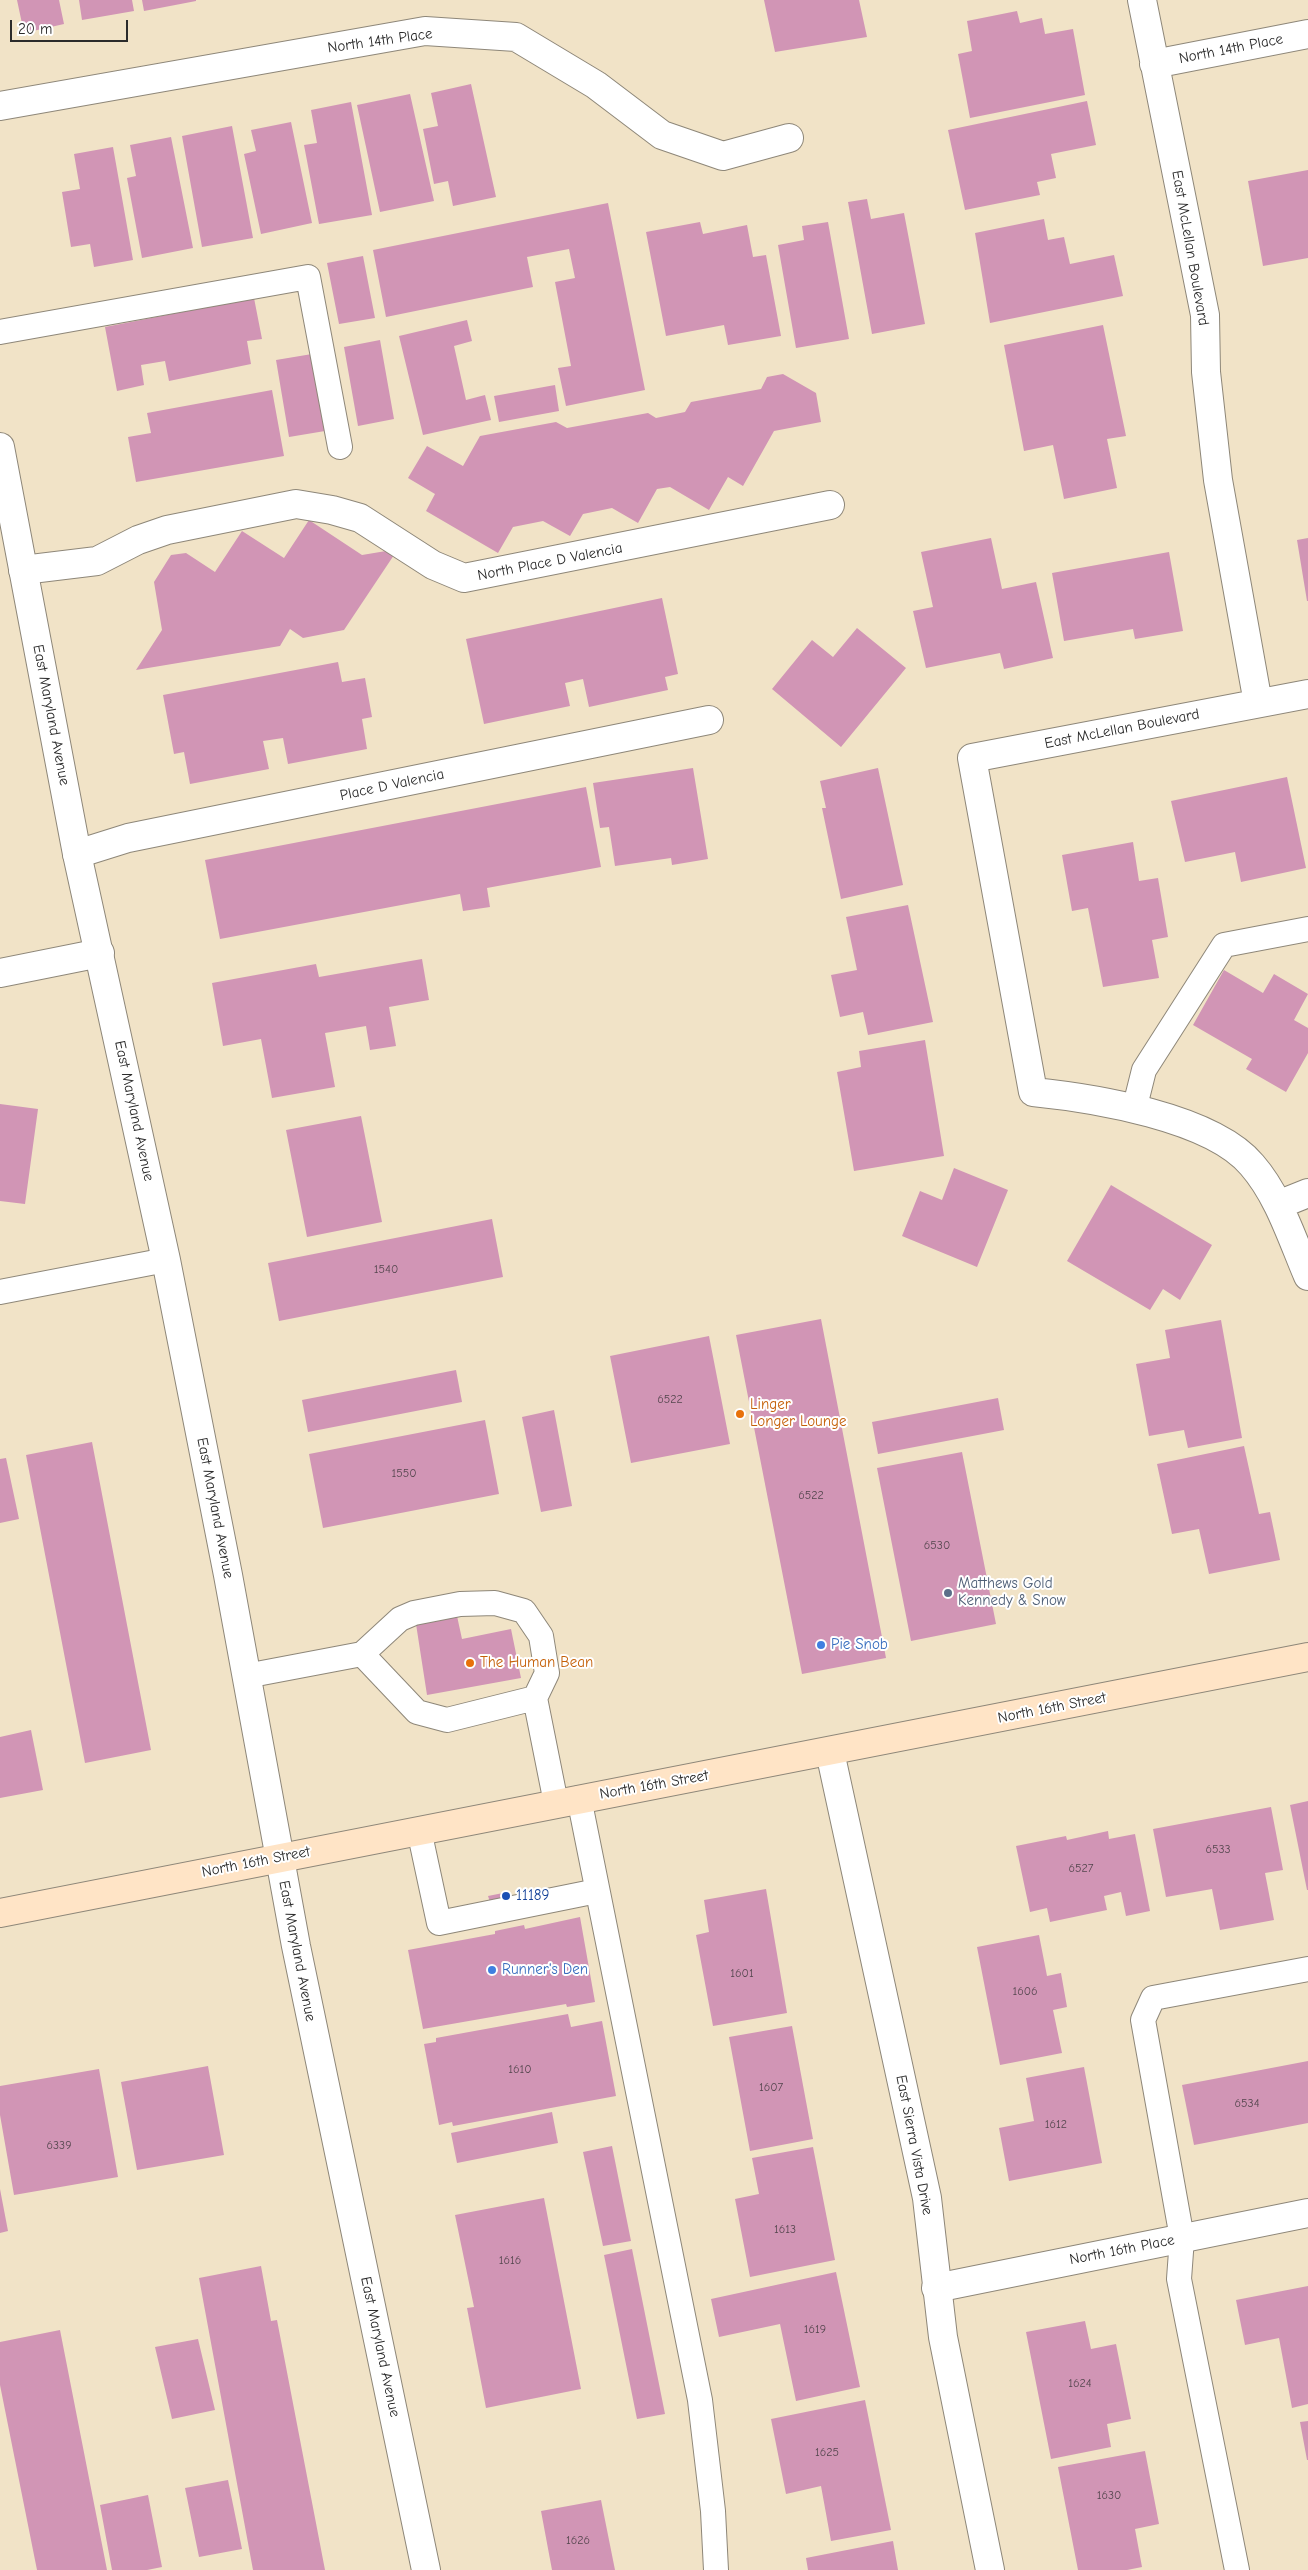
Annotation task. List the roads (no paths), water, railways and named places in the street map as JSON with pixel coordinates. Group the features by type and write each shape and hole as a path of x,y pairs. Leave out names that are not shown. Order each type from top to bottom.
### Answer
{"main road":[{"name":"North 16th Street","path":"0,1913 1308,1657"}],"street":[{"name":"East McLellan Boulevard","path":"1142,0 1205,315 1206,372 1218,480 1258,703 972,758 1033,1092 1078,1096 1168,1117 1220,1138 1252,1164 1278,1205 1308,1276"},
{"name":"North 14th Place","path":"0,106 425,31 516,38 596,85 662,135 723,156 789,138"},
{"name":"North 14th Place","path":"1154,64 1308,34"},
{"name":"East Maryland Avenue","path":"0,448 77,854 166,1260 279,1858 426,2570"},
{"name":"North Place D Valencia","path":"23,570 97,561 138,540 167,530 296,504 360,518 433,565 464,578 830,505"},
{"path":"1258,703 1308,694"},
{"name":"Place D Valencia","path":"77,854 128,838 709,720"},
{"path":"0,973 100,952"},
{"path":"1278,1205 1308,1193"},
{"name":"East Sierra Vista Drive","path":"830,1752 927,2198 943,2337 990,2570"},
{"name":"North 16th Place","path":"936,2288 1308,2214"}],"lane":[{"path":"0,332 308,277 340,447"},
{"path":"1134,1110 1144,1070 1224,945 1308,929"},
{"path":"0,1292 166,1260"},
{"path":"246,1676 362,1654 400,1619 414,1613 460,1604 496,1603 524,1611 541,1636 547,1673 535,1698 597,1890 700,2400 713,2511 716,2570"},
{"path":"362,1654 418,1712 447,1720 535,1698"},
{"path":"419,1830 439,1923 597,1890"},
{"path":"1237,2570 1180,2279 1182,2238 1143,2020 1153,1998 1308,1969"}],"place":[{"name":"Linger Longer Lounge","path":"740,1414"},
{"name":"Matthews Gold Kennedy & Snow","path":"948,1593"},
{"name":"Pie Snob","path":"821,1645"},
{"name":"The Human Bean","path":"470,1663"},
{"name":"11189","path":"506,1896"},
{"name":"Runner's Den","path":"492,1970"}]}
